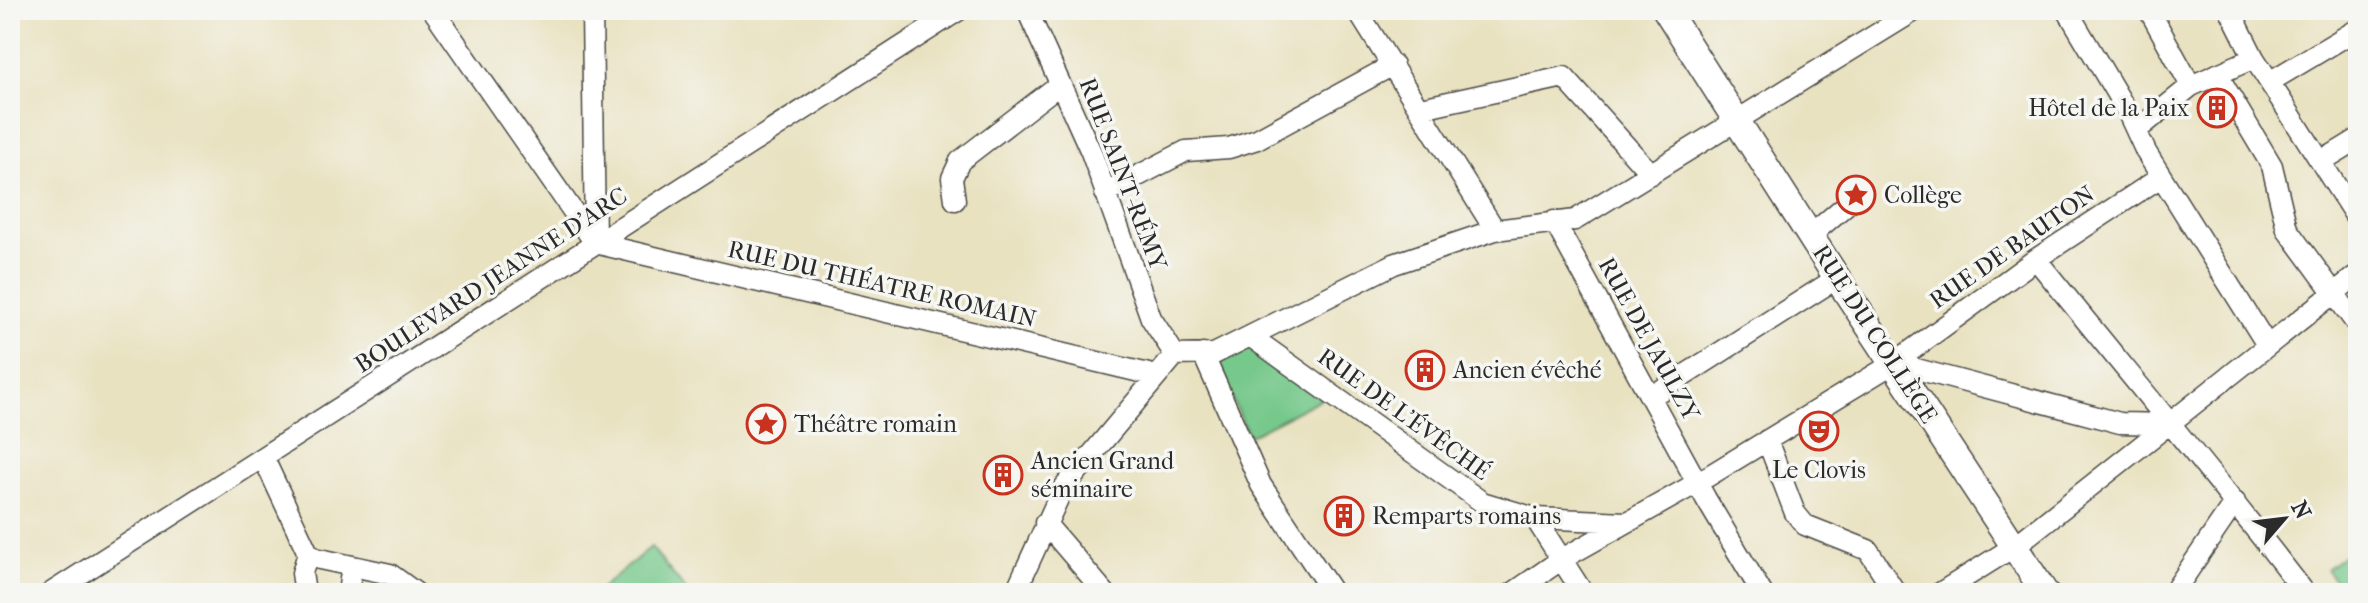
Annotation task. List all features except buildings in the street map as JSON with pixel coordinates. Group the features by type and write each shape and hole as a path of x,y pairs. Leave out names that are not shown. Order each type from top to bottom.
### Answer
{"main road":[{"name":"RUE DU COLLÈGE","path":"1671,12 1837,278 2045,593"}],"street":[{"path":"433,10 595,243"},
{"path":"592,10 592,201 595,243"},
{"name":"BOULEVARD JEANNE D'ARC","path":"51,593 959,10"},
{"name":"RUE SAINT-RÉMY","path":"1027,10 1105,193 1151,318 1175,355"},
{"path":"1357,10 1495,230"},
{"path":"1015,593 1062,490 1175,355 1214,354 1394,264 1495,230 1575,220 1916,10"},
{"path":"2067,10 2161,177 2267,345"},
{"path":"2149,10 2191,86"},
{"path":"2232,11 2254,58 2358,220"},
{"path":"2271,81 2358,29"},
{"path":"2137,130 2191,86 2254,58"},
{"path":"1105,193 1186,151 1229,148 1257,139 1393,65"},
{"path":"2217,74 2272,166 2287,229 2358,326"},
{"path":"1421,108 1564,77 1651,174"},
{"path":"955,200 952,178 960,161 1060,84"},
{"path":"2322,161 2358,139"},
{"name":"RUE DE BAUTON","path":"1513,593 1562,559 1697,483 1894,363 2036,259 2161,177"},
{"path":"1810,236 1854,198"},
{"path":"571,209 592,201"},
{"name":"RUE DE JAULZY","path":"1554,221 1697,483 1762,593"},
{"name":"RUE DU THÉATRE ROMAIN","path":"595,243 1157,376"},
{"path":"2036,259 2169,424 2191,445 2300,591"},
{"path":"1940,593 2015,546 2358,274"},
{"path":"1652,396 1837,278"},
{"name":"RUE DE L'ÉVÊCHÉ","path":"1250,336 1482,502 1535,518 1626,522"},
{"path":"1203,354 1261,485 1333,593"},
{"path":"1894,363 2120,423 2169,424"},
{"path":"1767,440 1795,513 1805,525 1868,550 1896,593"},
{"path":"264,459 308,553 302,573 305,593"},
{"path":"2173,593 2235,502"},
{"path":"1535,518 1583,593"},
{"path":"1045,523 1105,593"},
{"path":"308,553 390,574 416,593"},
{"path":"348,593 352,566"}],"green space":[{"path":"1250,346 1325,397 1249,436 1216,365"},
{"path":"2358,545 2358,593 2345,593 2326,569"},
{"path":"651,547 688,593 595,593"}],"place":[{"name":"Hôtel de la Paix","path":"2217,108"},
{"name":"Collège","path":"1856,195"},
{"name":"Ancien évêché","path":"1425,370"},
{"name":"Théâtre romain","path":"766,424"},
{"name":"Le Clovis","path":"1819,431"},
{"name":"Ancien Grand séminaire","path":"1003,475"},
{"name":"Remparts romains","path":"1344,516"}]}
